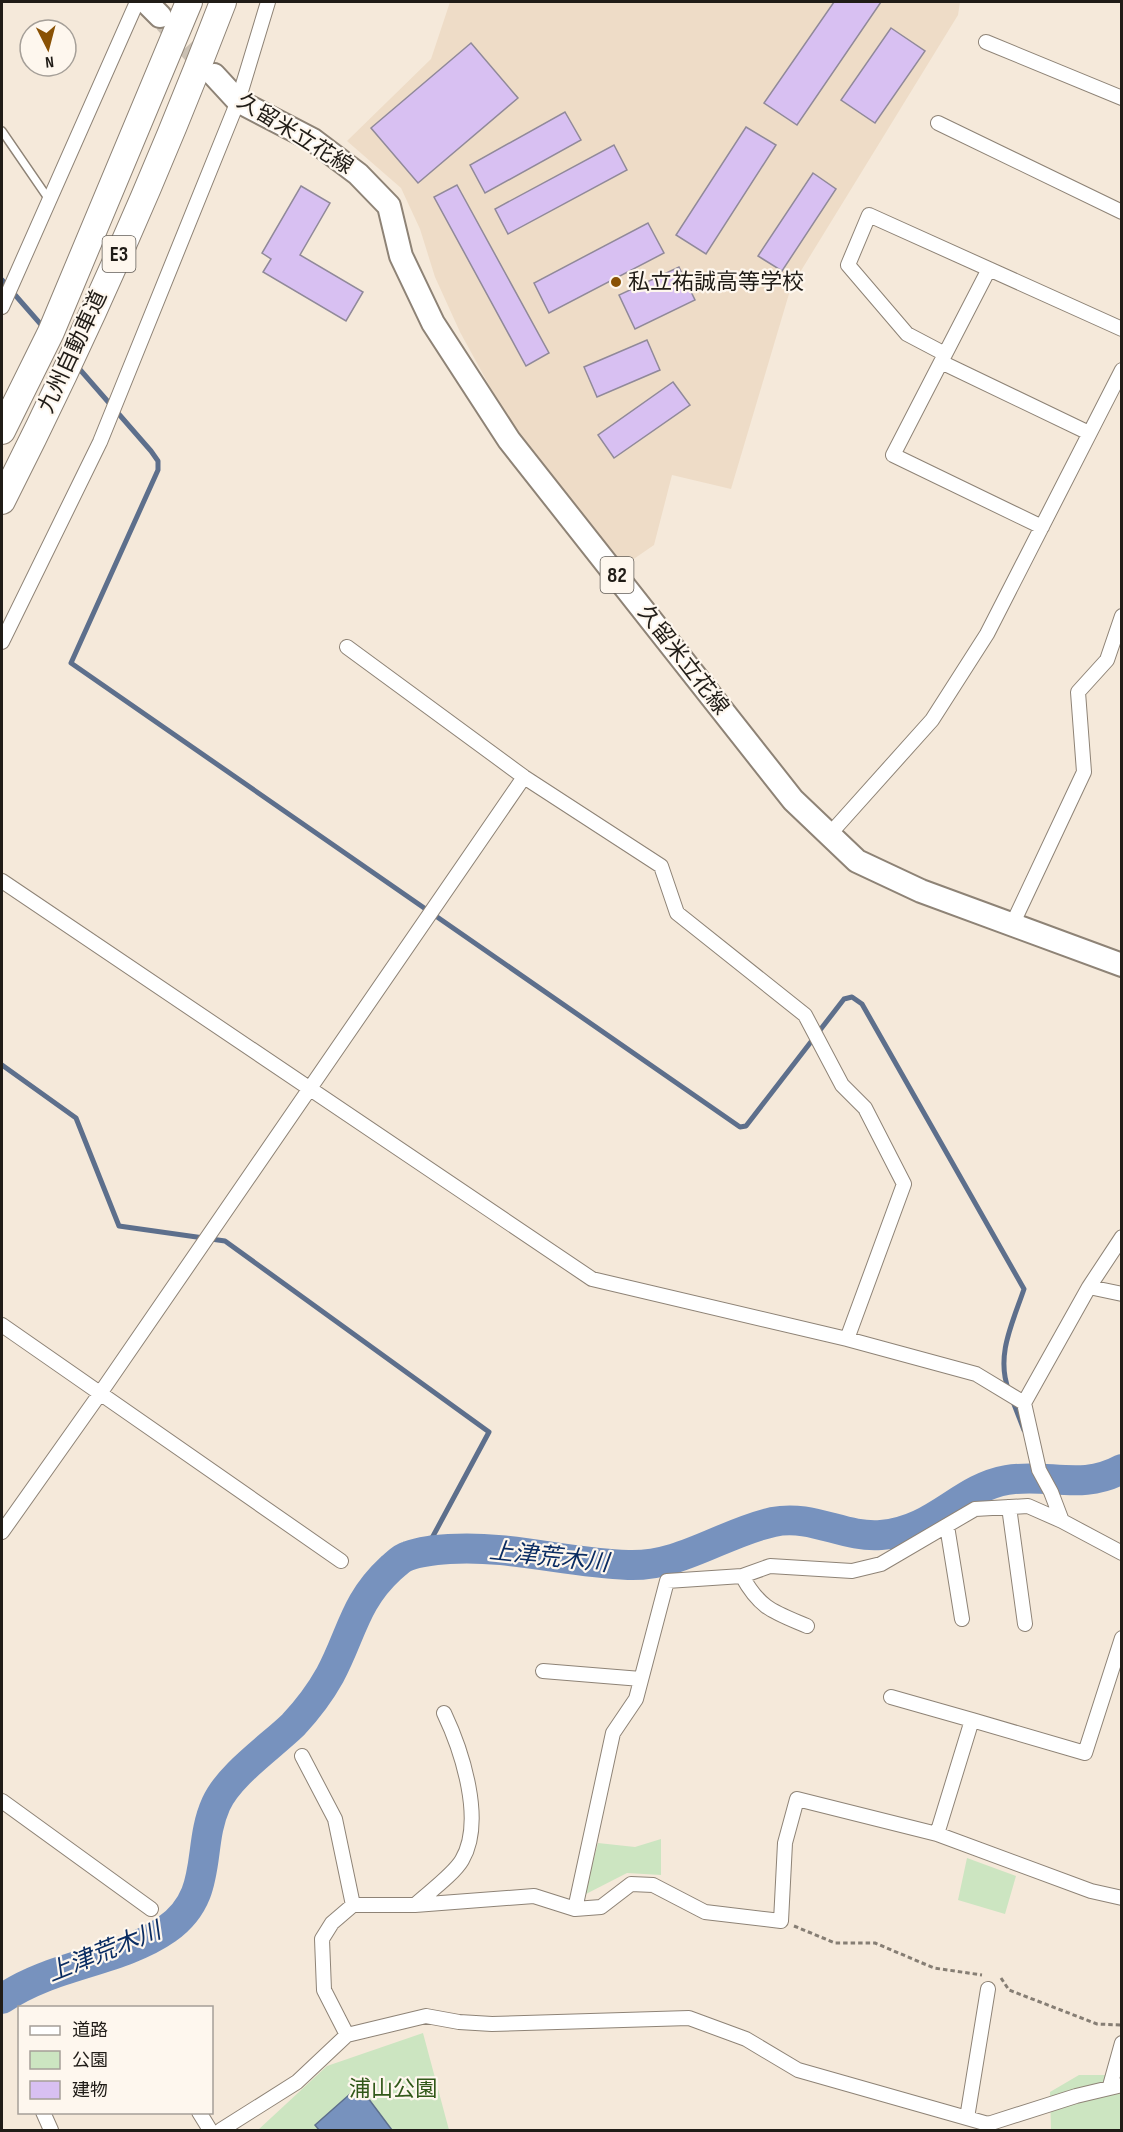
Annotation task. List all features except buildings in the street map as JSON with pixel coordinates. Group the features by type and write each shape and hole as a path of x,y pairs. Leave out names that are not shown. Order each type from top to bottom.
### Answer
{"highway":[{"name":"九州自動車道","path":"2,431 51,332 189,2"},
{"name":"九州自動車道","path":"2,501 112,269 181,113 223,2"}],"main road":[{"name":"久留米立花線","path":"214,75 238,101 313,140 358,174 390,206 401,256 434,323 509,440 793,800 857,861 921,891 1122,965"}],"street":[{"path":"2,307 137,2"},
{"path":"2,642 100,442 238,101 268,2"},
{"path":"986,42 1122,98"},
{"path":"938,123 1122,212"},
{"path":"1089,434 943,358 907,334 848,265 869,215 1122,329"},
{"path":"989,269 893,455 1041,527"},
{"path":"829,835 932,720 987,634 1122,370"},
{"path":"1012,925 1084,772 1078,692 1107,660 1122,616"},
{"path":"347,647 524,777 661,866 677,913 805,1015 843,1085 865,1108 904,1184 847,1339"},
{"path":"2,1532 99,1395 524,777"},
{"path":"2,881 309,1091 592,1279 847,1339 976,1374 1024,1403"},
{"path":"1062,1521 1052,1492 1039,1470 1024,1403 1089,1287 1122,1237"},
{"path":"1089,1287 1122,1294"},
{"path":"2,1326 341,1561"},
{"path":"575,1909 613,1733 636,1699 667,1581 742,1576 770,1566 852,1571 881,1564 975,1509 1028,1506 1122,1553"},
{"path":"1010,1507 1025,1624"},
{"path":"947,1526 962,1619"},
{"path":"742,1576 750,1590 768,1610 807,1626"},
{"path":"891,1697 1086,1754 1122,1638"},
{"path":"543,1671 641,1679"},
{"path":"415,1905 462,1861 473,1832 471,1803 459,1750 444,1713"},
{"path":"937,1834 972,1720"},
{"path":"302,1756 335,1819 353,1905"},
{"path":"347,2035 324,1990 322,1940 332,1923 353,1905 415,1905 534,1896 575,1909 601,1907 631,1884 653,1886 705,1912 781,1921 785,1842 797,1799 937,1834 1091,1891 1122,1898"},
{"path":"2,1801 151,1909"},
{"path":"967,2118 988,1983"},
{"path":"221,2130 297,2082 347,2035 426,2016 459,2022 492,2024 689,2019 746,2039 798,2070 988,2124 1116,2086 1122,2043"},
{"path":"44,2114 51,2130"},
{"path":"200,2114 210,2130"}],"lane":[{"path":"2,131 50,201"}],"path":[{"path":"781,1921 835,1943 875,1943 934,1968 988,1983"},
{"path":"1000,1977 1009,1990 1097,2024 1122,2025"}],"shaded area":[{"name":"私立祐誠高等学校","path":"450,2 960,2 958,15 791,287 731,489 672,475 654,545 625,565 615,563 513,429 460,332 435,277 420,229 401,188 347,141 431,59"}],"green space":[{"path":"661,1839 661,1875 627,1873 584,1895 598,1843 635,1847"},
{"path":"967,1858 1016,1876 1005,1914 958,1900"},
{"name":"浦山公園","path":"423,2033 449,2130 258,2130 327,2066"},
{"path":"1079,2075 1121,2075 1121,2130 1051,2130 1050,2092"}],"water":[{"path":"359,2086 392,2130 319,2130 315,2125"}],"waterway":[{"path":"2,280 44,328"},
{"path":"76,365 151,451 158,461 158,470 71,663 740,1127 746,1126 844,999 852,997 862,1004 1024,1289 1007,1339 1005,1352 1005,1378 1009,1391"},
{"path":"2,1065 76,1118 119,1226 225,1241 489,1432 425,1551"},
{"path":"1012,1399 1024,1430"},
{"name":"上津荒木川","path":"2,1999 42,1978 148,1940 167,1929 182,1916 198,1886 210,1821 222,1793 240,1772 293,1725 308,1707 330,1675 369,1593 391,1568 405,1557 433,1550 472,1548 605,1564 647,1564 684,1555 755,1527 788,1520 815,1523 867,1535 900,1532 917,1526 990,1484 1022,1478 1093,1479 1122,1469"}],"tunnel":[{"path":"165,22 212,73"}],"place":[{"name":"私立祐誠高等学校","path":"616,282"}]}
